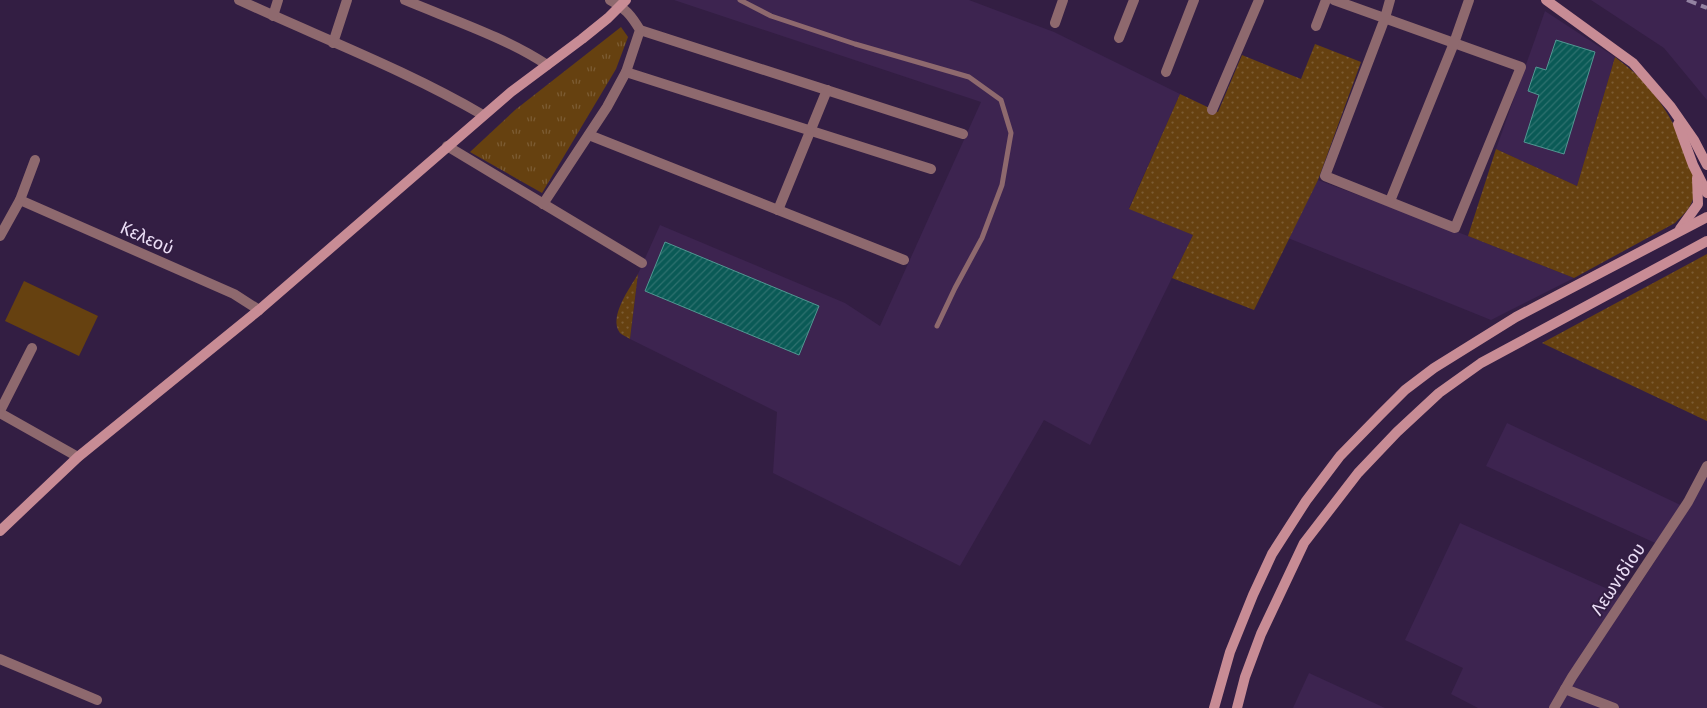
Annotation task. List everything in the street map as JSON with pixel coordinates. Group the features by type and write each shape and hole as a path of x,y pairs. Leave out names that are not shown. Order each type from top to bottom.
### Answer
{"street":[{"path":"239,0 420,81 455,98 483,115"},
{"path":"273,16 278,0"},
{"path":"333,43 347,0"},
{"path":"405,0 507,43 547,65"},
{"path":"610,0 623,3 640,30 963,134"},
{"path":"1055,23 1063,0"},
{"path":"1119,38 1134,0"},
{"path":"1166,72 1194,0"},
{"path":"1212,110 1259,0"},
{"path":"1316,26 1326,0"},
{"path":"1334,0 1384,18 1521,67 1455,228 1325,176 1384,18 1390,0"},
{"path":"1390,201 1454,43 1469,0"},
{"path":"1546,0 1634,63 1671,107 1694,140 1706,163"},
{"path":"0,531 78,457 259,310 483,115 608,18 623,3"},
{"path":"543,204 589,135 626,72 640,30"},
{"path":"626,72 931,169"},
{"path":"778,210 827,90"},
{"path":"1671,107 1693,164 1707,193"},
{"path":"589,135 904,260"},
{"path":"447,146 642,263"},
{"path":"0,236 20,200 35,160"},
{"path":"1678,231 1698,204 1698,184 1693,164"},
{"name":"Κελεού","path":"20,200 234,294 259,310"},
{"path":"1214,708 1230,652 1272,554 1306,502 1340,456 1405,390 1469,345 1516,317 1707,217"},
{"path":"1237,708 1245,678 1261,634 1304,543 1358,472 1396,432 1439,392 1481,362 1707,241"},
{"path":"32,348 0,412 78,457"},
{"name":"Λεωνιδίου","path":"1554,708 1688,502 1707,466"},
{"path":"0,659 97,700"},
{"path":"1565,689 1614,708"}],"lane":[{"path":"740,0 771,16 836,38 969,77 1001,100 1011,133 1002,185 982,238 955,288 938,326"}],"shaded area":[{"path":"674,0 969,0 1054,32 1180,94 1129,208 1193,235 1090,445 1044,420 960,566 773,473 777,412 630,339 638,274 660,225 845,303 880,326 981,102"},
{"path":"1591,0 1707,0 1707,100 1664,48"},
{"path":"1545,11 1615,57 1577,186 1496,149"},
{"path":"1318,180 1574,278 1491,320 1288,238"},
{"path":"1507,423 1689,509 1707,476 1707,708 1478,708 1451,694 1463,668 1405,640 1460,523 1630,599 1664,547 1486,466"},
{"path":"1309,673 1385,708 1293,708"}],"green space":[{"path":"621,27 628,37 616,69 542,193 470,152 515,110"},
{"path":"1315,44 1361,62 1318,180 1254,310 1172,278 1193,235 1129,209 1180,94 1218,112 1242,55 1301,79"},
{"path":"1615,57 1638,75 1653,92 1672,121 1692,170 1694,186 1693,199 1690,206 1675,223 1574,278 1468,236 1496,149 1577,186"},
{"path":"1707,254 1707,421 1542,343"},
{"path":"638,274 630,339 620,333 617,319 618,311"},
{"path":"24,281 98,316 79,356 5,321"}],"building":[{"path":"1556,40 1595,52 1564,154 1524,142 1539,95 1528,91 1536,67 1546,70"},
{"path":"665,242 819,306 799,355 645,291"}],"railway":[{"path":"1687,0 1707,8"}]}
